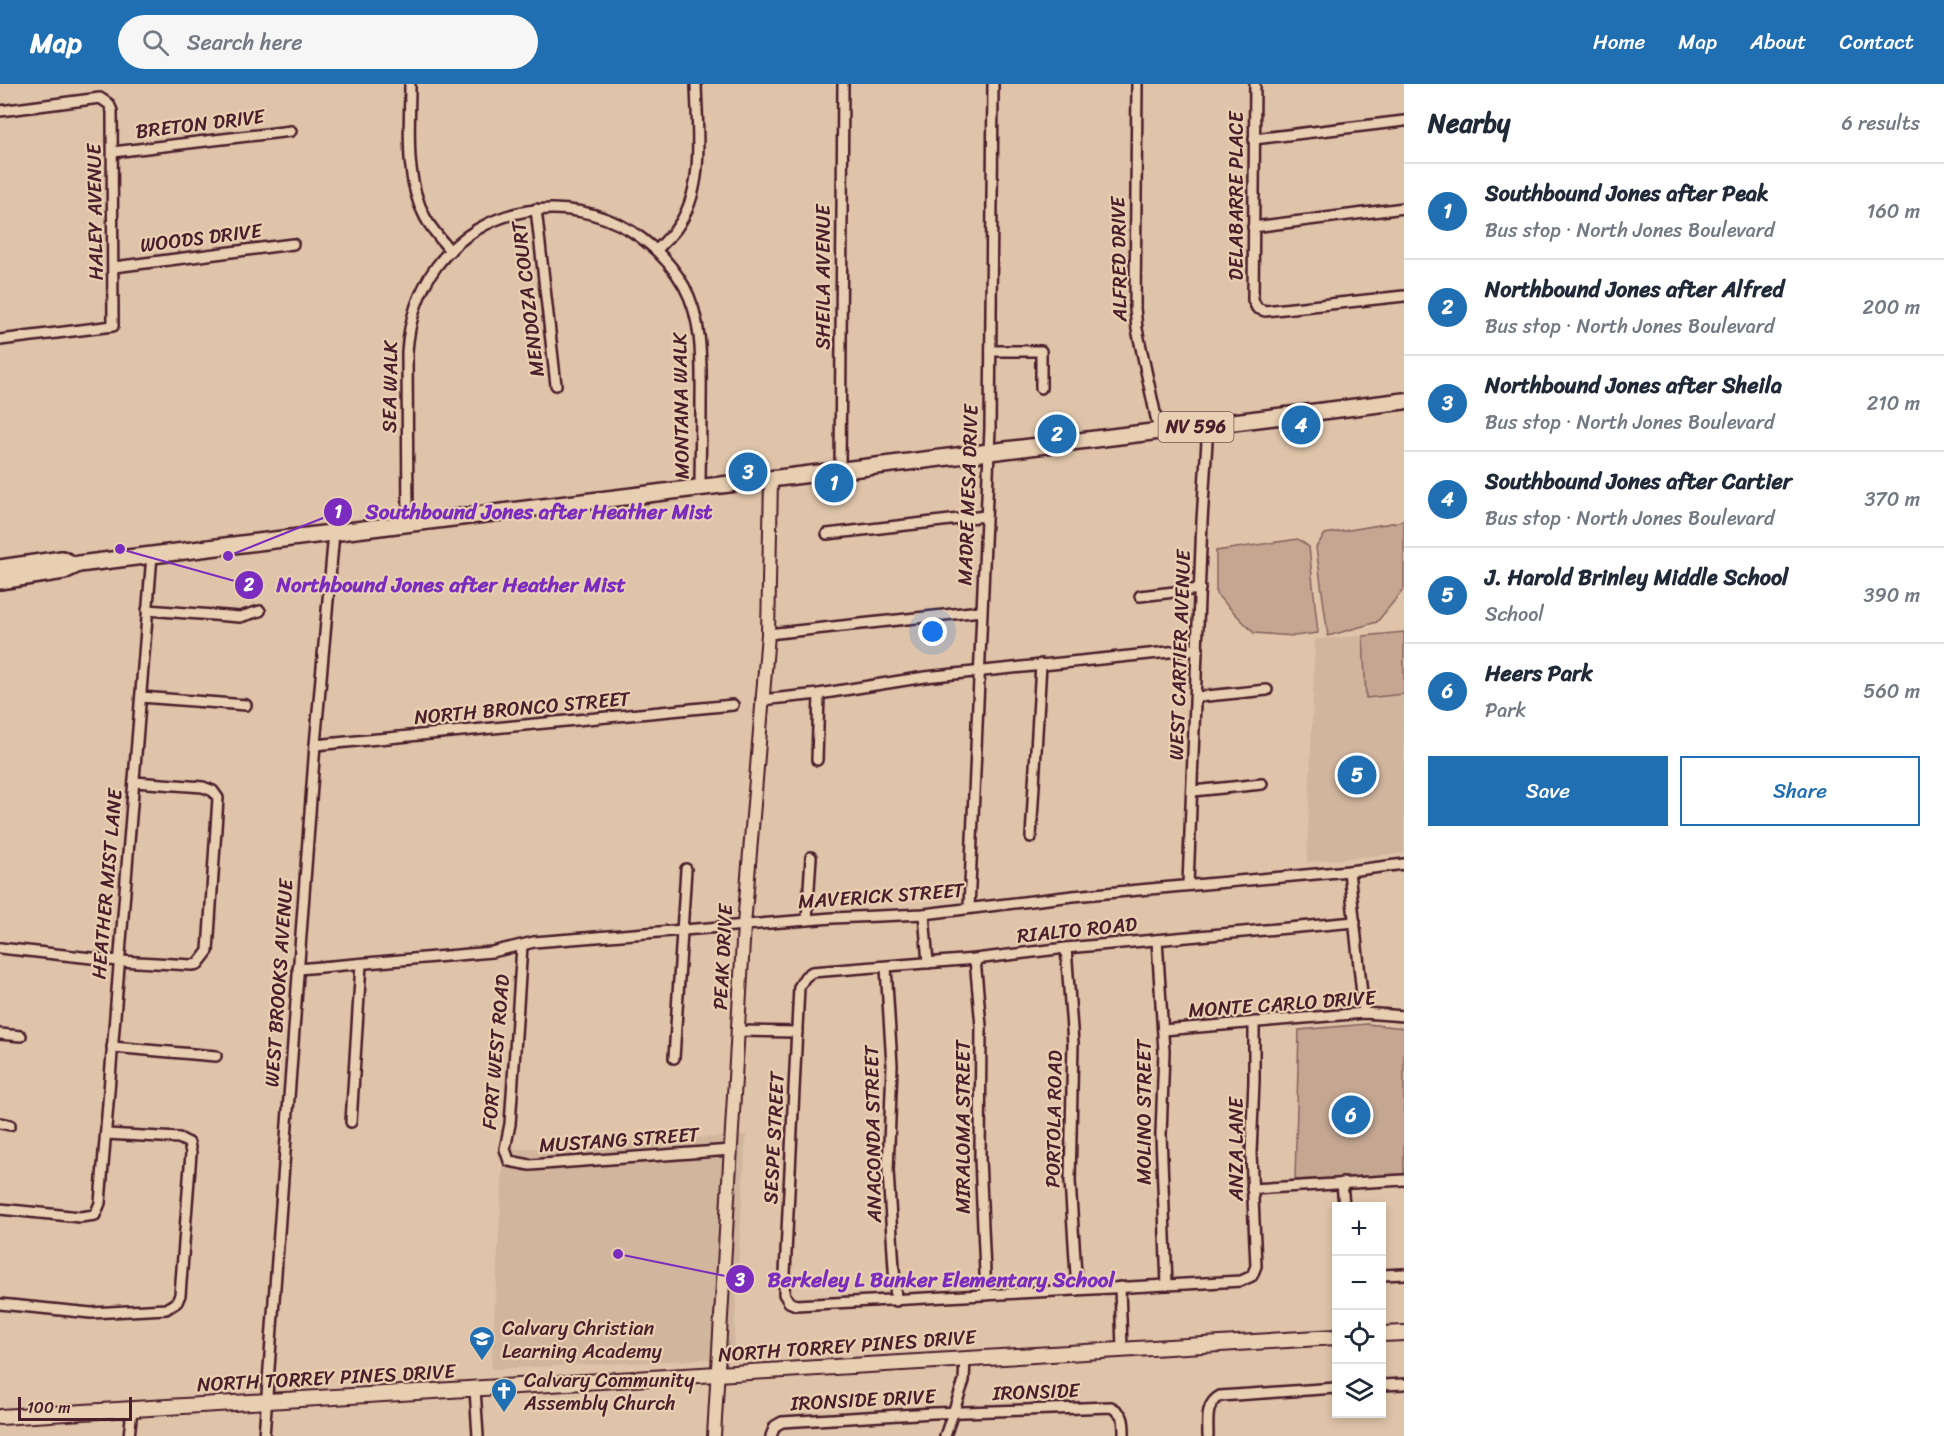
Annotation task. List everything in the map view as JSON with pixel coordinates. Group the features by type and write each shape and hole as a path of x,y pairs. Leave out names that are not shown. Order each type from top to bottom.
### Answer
{"main road":[{"name":"NV 596","path":"0,581 64,571 74,565 152,555 1404,401"},
{"name":"NV 596","path":"0,568 62,559 74,565"},
{"path":"1386,1334 1404,1333"},
{"name":"NORTH TORREY PINES DRIVE","path":"0,1417 1332,1337"}],"street":[{"path":"410,84 413,189 425,219 450,251"},
{"path":"657,250 676,229 687,209 694,188 697,172 696,84"},
{"name":"SHEILA AVENUE","path":"840,471 843,84"},
{"name":"MADRE MESA DRIVE","path":"969,908 991,351 993,84"},
{"name":"ALFRED DRIVE","path":"1137,84 1135,308 1137,329 1159,431"},
{"name":"DELABARRE PLACE","path":"1255,84 1253,300 1257,308 1265,311 1404,296"},
{"name":"HALEY AVENUE","path":"0,111 100,98 105,100 112,111 114,267 113,326 0,340"},
{"path":"1254,139 1404,121"},
{"name":"BRETON DRIVE","path":"112,152 291,131"},
{"name":"MONTANA WALK","path":"536,209 555,208 588,212 616,222 657,250 672,267 684,286 692,303 698,328 701,371 700,489"},
{"path":"1253,227 1404,208"},
{"name":"SEA WALK","path":"408,524 406,352 408,333 417,302 435,268 450,251 477,230 510,214 536,209"},
{"name":"MENDOZA COURT","path":"536,209 556,385"},
{"name":"WOODS DRIVE","path":"114,267 293,244"},
{"path":"991,351 1041,351 1041,388"},
{"name":"WEST CARTIER AVENUE","path":"1188,885 1208,425"},
{"name":"PEAK DRIVE","path":"714,1436 744,925 768,634 771,480"},
{"path":"827,534 986,516"},
{"name":"WEST BROOKS AVENUE","path":"264,1436 315,745 334,533"},
{"name":"HEATHER MIST LANE","path":"0,1209 80,1217 95,1215 100,1203 152,555"},
{"path":"1140,596 1200,589"},
{"path":"147,610 240,617 260,612"},
{"path":"768,634 981,611"},
{"path":"761,700 819,694 925,677 1198,649"},
{"path":"1031,837 1041,664"},
{"path":"1197,697 1267,690"},
{"path":"817,760 819,694"},
{"path":"141,697 246,705"},
{"name":"NORTH BRONCO STREET","path":"315,745 733,705"},
{"path":"0,948 119,961 192,965 202,960 208,951 218,798 213,791 203,787 134,782"},
{"path":"1193,791 1262,783"},
{"path":"807,920 811,857"},
{"name":"MAVERICK STREET","path":"298,969 492,952 534,942 807,920 924,914 1188,885 1349,872 1404,864"},
{"path":"674,1058 686,869"},
{"path":"1349,872 1364,1013"},
{"path":"924,914 928,963"},
{"name":"RIALTO ROAD","path":"805,976 812,972 975,959 1066,948 1355,922"},
{"name":"MOLINO STREET","path":"1157,940 1164,1051 1161,1166 1167,1285"},
{"name":"FORT WEST ROAD","path":"509,1161 505,1149 512,1103 522,946"},
{"name":"PORTOLA ROAD","path":"1066,948 1073,1043 1070,1181 1077,1290"},
{"name":"MIRALOMA STREET","path":"975,959 981,1026 980,1158 986,1295"},
{"path":"351,1122 361,964"},
{"name":"ANACONDA STREET","path":"886,967 892,1065 888,1171 896,1300"},
{"name":"SESPE STREET","path":"805,976 799,987 784,1294 789,1302 796,1305 896,1300"},
{"name":"MONTE CARLO DRIVE","path":"1162,1030 1364,1013 1404,1016"},
{"name":"ANZA LANE","path":"1167,1285 1241,1281 1252,1276 1256,1266 1251,1153 1254,1022"},
{"path":"738,1031 797,1032"},
{"path":"0,1034 21,1036"},
{"path":"112,1047 216,1056"},
{"path":"0,1123 10,1125"},
{"path":"0,1305 92,1313 166,1309 177,1302 180,1295 190,1165 189,1143 179,1138 106,1134"},
{"name":"MUSTANG STREET","path":"509,1161 530,1165 731,1150"},
{"path":"1252,1189 1404,1180"},
{"path":"1342,1184 1344,1202"},
{"path":"1386,1275 1404,1274"},
{"path":"896,1300 1167,1285"},
{"path":"1120,1287 1122,1349"},
{"path":"945,1436 964,1381 965,1358"},
{"path":"1386,1385 1404,1384"},
{"path":"1208,1436 1209,1409 1213,1400 1220,1396 1332,1388"},
{"path":"475,1389 478,1436"},
{"name":"IRONSIDE","path":"954,1413 1111,1407 1119,1411 1124,1419 1124,1436"},
{"path":"129,1436 132,1410"},
{"name":"IRONSIDE DRIVE","path":"771,1436 775,1426 782,1422 954,1413"}],"shaded area":[{"path":"1404,521 1404,589 1377,622 1328,636 1316,547 1325,534"},
{"path":"1298,539 1309,547 1318,633 1294,636 1254,633 1216,594 1216,551"},
{"path":"1404,632 1404,694 1366,698 1363,636"},
{"path":"1363,636 1366,698 1404,694 1404,853 1307,862 1315,639"},
{"path":"1367,1024 1404,1028 1404,1174 1295,1180 1299,1030"},
{"path":"746,1135 733,1358 491,1369 504,1150"}],"place":[{"name":"Southbound Jones after Cartier","path":"1301,425"},
{"name":"Northbound Jones after Alfred","path":"1057,434"},
{"name":"Northbound Jones after Sheila","path":"748,472"},
{"name":"Southbound Jones after Peak","path":"834,483"},
{"name":"Northbound Jones after Heather Mist","path":"120,549"},
{"name":"Southbound Jones after Heather Mist","path":"228,556"},
{"name":"J. Harold Brinley Middle School","path":"1357,775"},
{"name":"Heers Park","path":"1351,1115"},
{"name":"Berkeley L Bunker Elementary School","path":"618,1254"},
{"name":"Calvary Christian Learning Academy","path":"482,1362"},
{"name":"Calvary Community Assembly Church","path":"504,1414"}]}
